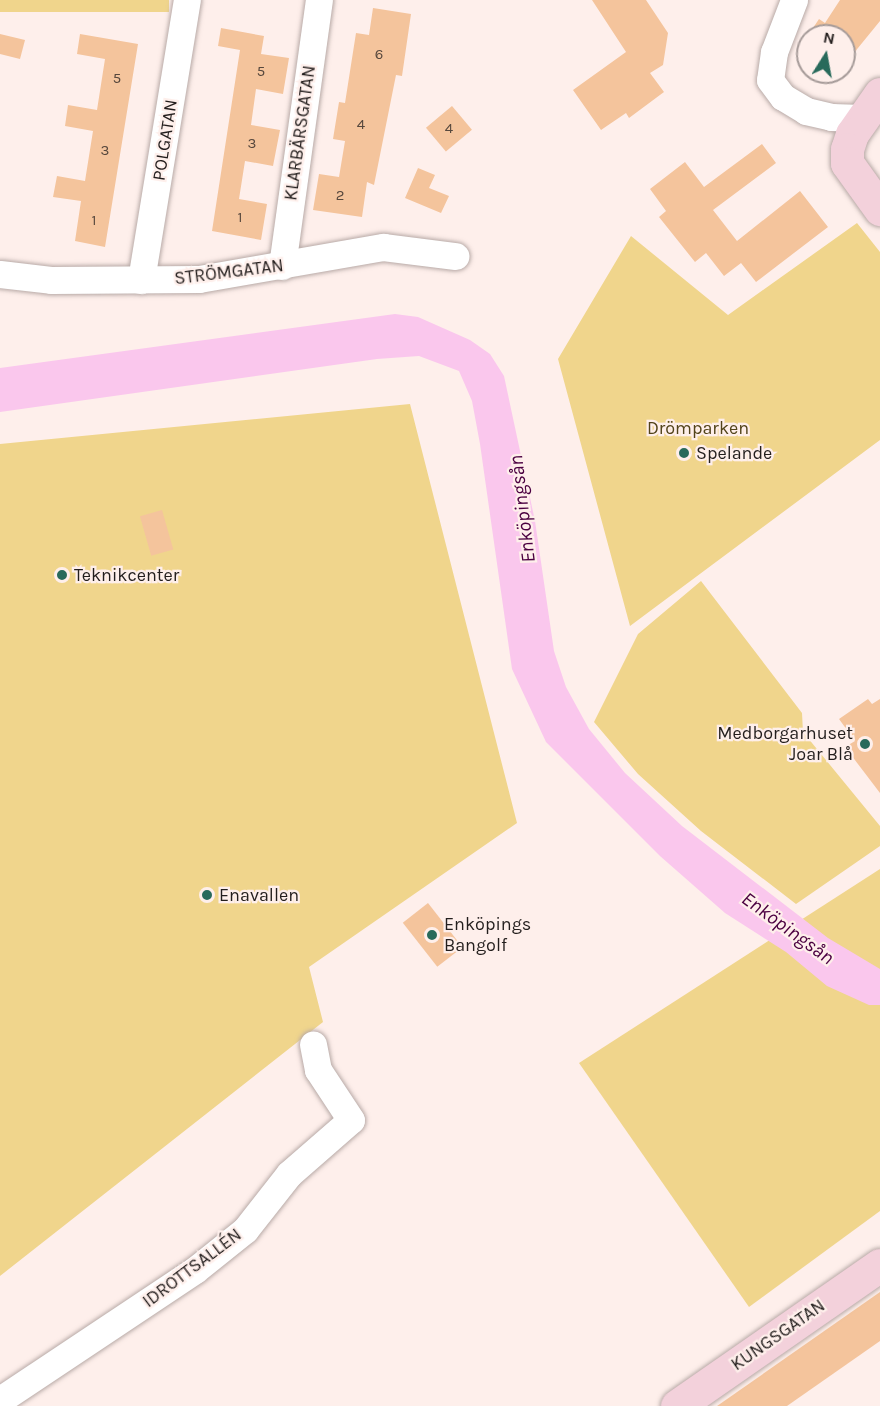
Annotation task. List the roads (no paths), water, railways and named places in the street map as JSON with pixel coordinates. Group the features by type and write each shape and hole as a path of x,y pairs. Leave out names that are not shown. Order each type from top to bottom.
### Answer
{"street":[{"name":"POLGATAN","path":"141,280 188,0"},
{"name":"KLARBÄRSGATAN","path":"282,266 319,0"},
{"path":"794,0 777,43 770,80 783,98 806,111 831,117 871,106"},
{"path":"871,106 847,149 847,163 880,209"},
{"name":"STRÖMGATAN","path":"0,274 51,280 199,279 384,247 455,256"},
{"name":"IDROTTSALLÉN","path":"0,1400 195,1270 245,1230 289,1174 351,1120 318,1070 313,1044"},
{"name":"KUNGSGATAN","path":"677,1406 880,1265"}],"water":[{"name":"Enköpingsån","path":"395,314 418,317 470,340 490,354 504,376 535,521 554,651 566,687 589,729 625,773 682,826 828,938 880,969 880,1005 869,1005 827,986 786,952 725,913 660,856 546,742 512,669 480,444 472,401 459,371 419,356 377,359 0,412 0,368"}],"place":[{"name":"Spelande","path":"684,453"},
{"name":"Teknikcenter","path":"62,575"},
{"name":"Medborgarhuset Joar Blå","path":"865,744"},
{"name":"Enavallen","path":"207,895"},
{"name":"Enköpings Bangolf","path":"432,935"}],"park label":[{"name":"Drömparken","path":"698,428"}]}
